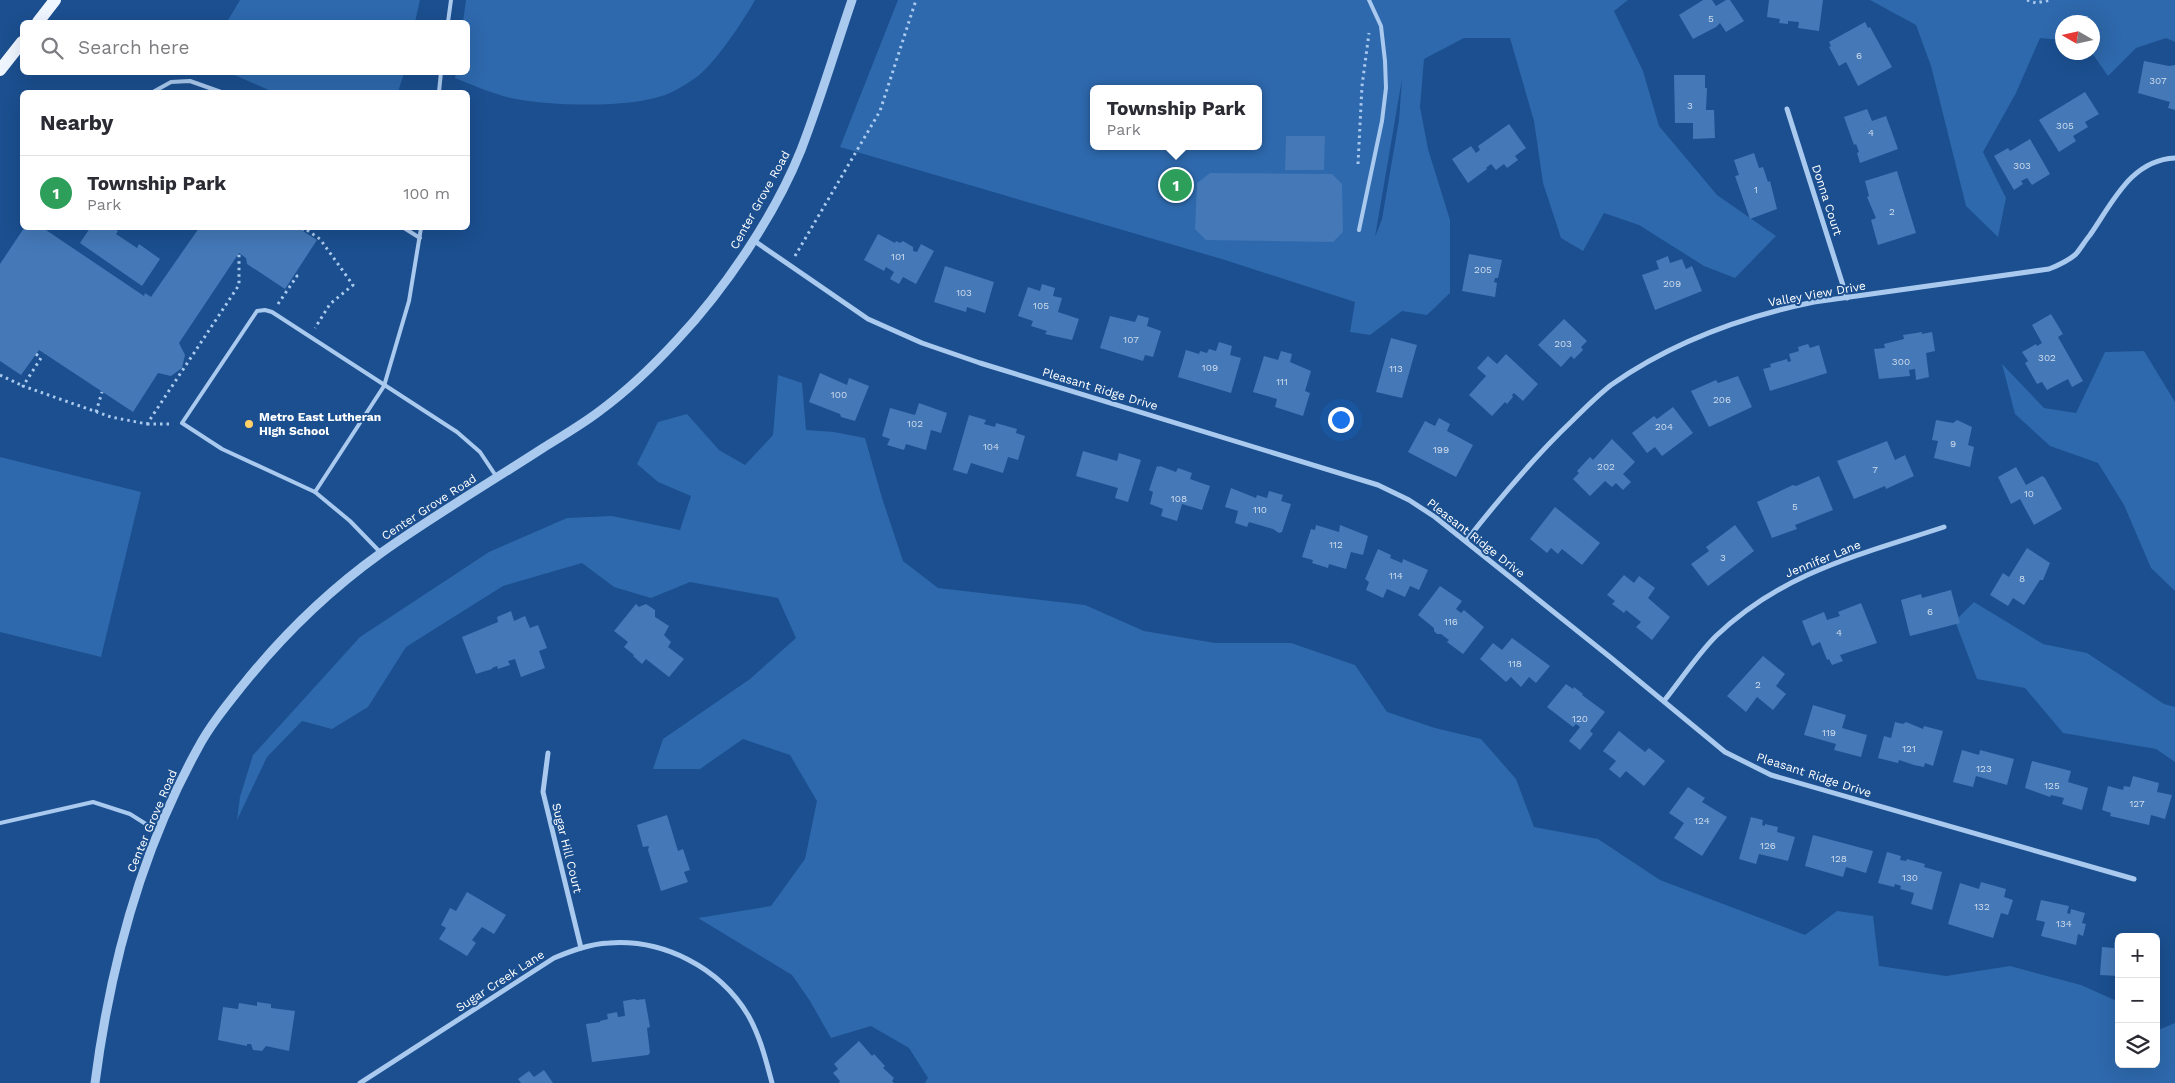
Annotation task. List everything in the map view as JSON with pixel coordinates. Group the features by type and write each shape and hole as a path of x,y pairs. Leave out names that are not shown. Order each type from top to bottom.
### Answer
{"main road":[{"path":"40,20 55,0"},
{"path":"0,70 20,45"}],"street":[{"name":"Center Grove Road","path":"95,1083 100,1039 113,976 130,913 159,832 199,746 230,700 265,657 337,587 381,553 600,412 636,381 677,341 706,307 754,240 786,183 800,152 852,0"},
{"name":"Donna Court","path":"1787,109 1847,298"},
{"name":"Valley View Drive","path":"1466,541 1505,492 1546,446 1604,391 1631,372 1691,339 1733,322 1777,310 2049,269 2063,264 2077,253 2133,174 2148,164 2165,158 2175,158"},
{"name":"Pleasant Ridge Drive","path":"754,240 868,318 922,342 980,363 1378,485 1410,500 1466,541 1725,752 1771,774 2134,879"},
{"name":"Jennifer Lane","path":"1664,701 1715,638 1744,612 1773,591 1805,574 1944,527"},
{"name":"Sugar Hill Court","path":"548,753 543,792 581,948"},
{"name":"Sugar Creek Lane","path":"360,1083 554,958 581,948 608,943 633,943 650,946 678,954 702,968 734,996 748,1014 758,1035 772,1083"}],"lane":[{"path":"448,20 451,0"},
{"path":"1359,230 1380,130 1386,88 1386,61 1381,26 1369,0"},
{"path":"439,90 441,75"},
{"path":"157,90 171,82 190,81 215,90"},
{"path":"407,230 420,238"},
{"path":"315,492 384,386 409,301 421,230"},
{"path":"381,553 350,521 315,492 222,449 182,423 254,315 261,310 272,312 469,441 480,452 497,478"},
{"path":"0,823 93,802 130,814 159,832"}],"path":[{"path":"790,265 880,110 916,0"},
{"path":"2027,0 2036,3 2051,0"},
{"path":"1358,164 1362,86 1373,10"},
{"path":"307,230 320,239 353,285 330,304 309,337"},
{"path":"146,424 239,285 239,253"},
{"path":"272,312 297,276 294,275"},
{"path":"23,386 41,358 36,354"},
{"path":"0,375 23,386 96,412 146,424 182,423"},
{"path":"96,412 102,392"}],"shaded area":[{"path":"240,0 420,0 415,20 228,20"},
{"path":"466,0 755,0 721,51 698,76 672,92 657,97 617,104 551,103 516,99 493,93 455,78 456,75 470,75 470,20 463,20"},
{"path":"898,0 1628,0 1614,11 1643,71 1659,126 1717,195 1776,236 1735,278 1704,266 1639,225 1604,213 1583,251 1561,238 1543,183 1534,121 1510,38 1464,38 1424,59 1420,107 1428,149 1450,220 1450,293 1427,315 1402,311 1370,335 1350,332 1355,302 1225,260 840,147","holes":["1402,79 1399,120 1382,219 1375,237"]},
{"path":"1870,0 2175,0 2175,42 2166,38 2136,48 2108,76 2097,60 2100,60 2100,15 2055,15 2055,39 2040,38 2016,93 1983,152 2006,198 1998,237 1966,206 1931,66 1916,25"},
{"path":"235,75 403,75 399,90 268,90"},
{"path":"2144,351 2175,402 2175,591 2151,568 2124,505 2098,463 2050,446 2015,414 2002,364 2044,408 2076,413 2105,352"},
{"path":"778,375 802,383 806,430 834,432 865,438 903,561 938,588 1085,605 1144,631 1215,643 1291,643 1355,665 1387,712 1435,728 1481,739 1516,779 1534,827 1598,839 1660,880 1805,935 1837,911 1873,916 1879,966 1946,976 2010,966 2081,985 2115,1000 2115,1068 2160,1068 2160,1029 2175,1023 2175,1083 925,1083 928,1078 909,1048 871,1026 831,1038 810,1001 792,975 698,918 771,906 805,859 817,801 790,755 743,739 700,769 653,769 663,739 750,679 796,638 778,598 690,582 651,598 614,587 582,563 503,586 406,647 368,707 332,729 302,721 267,757 237,820 240,797 253,755 360,637 489,552 567,518 612,516 680,530 691,496 658,482 637,464 658,422 687,414 719,450 745,465 773,435"},
{"path":"0,457 141,492 101,657 0,632"},
{"path":"1974,602 2043,644 2087,653 2164,704 2175,707 2175,762 2156,749 2063,733 2025,688 1977,679 1955,621"}],"building":[{"path":"1703,0 1712,0 1716,6 1726,0 1730,0 1744,21 1726,32 1720,23 1693,39 1679,15"},
{"path":"1769,0 1823,0 1819,31 1798,28 1799,22 1788,21 1788,24 1779,23 1780,19 1767,17"},
{"path":"1865,22 1868,28 1870,27 1892,67 1858,86 1846,62 1839,66 1829,47 1831,46 1829,42"},
{"path":"2144,61 2169,66 2175,65 2175,110 2168,108 2170,102 2138,93"},
{"path":"1674,75 1705,75 1705,88 1707,88 1706,110 1714,110 1715,138 1693,139 1693,123 1675,123"},
{"path":"2085,92 2099,114 2085,122 2088,127 2073,136 2076,141 2059,152 2039,120"},
{"path":"1867,109 1872,121 1886,116 1898,149 1860,163 1857,153 1859,152 1856,144 1854,145 1844,117"},
{"path":"1509,124 1526,148 1515,156 1518,160 1507,168 1504,164 1496,170 1491,164 1468,183 1452,159 1471,146 1476,153 1480,150 1478,146"},
{"path":"1286,136 1325,136 1324,170 1285,170"},
{"path":"2030,139 2050,174 2032,185 2027,178 2021,181 2023,184 2014,190 1994,156 2008,148 2010,151"},
{"path":"1754,153 1759,168 1763,167 1768,182 1770,181 1777,209 1750,219 1735,176 1739,175 1734,160"},
{"path":"1897,171 1916,233 1878,245 1871,220 1876,218 1867,197 1869,196 1865,181"},
{"path":"1210,173 1332,174 1342,184 1343,232 1333,242 1206,240 1195,229 1197,183"},
{"path":"23,230 46,230 144,296 145,293 151,297 198,230 301,230 317,240 285,289 247,264 246,258 239,253 179,343 185,355 182,368 171,376 158,373 133,412 39,350 21,375 0,361 0,264"},
{"path":"89,230 116,230 118,231 116,234 137,248 139,244 160,259 142,286 80,243"},
{"path":"878,234 895,243 896,241 900,243 903,241 913,247 913,251 917,252 921,244 934,251 916,284 903,277 899,284 890,279 894,272 886,267 884,271 864,260"},
{"path":"1469,254 1502,260 1498,278 1495,278 1494,282 1497,283 1495,297 1462,291"},
{"path":"1668,256 1670,263 1682,259 1686,269 1692,266 1702,291 1655,310 1642,275 1659,269 1656,261"},
{"path":"945,266 994,282 985,313 967,307 966,312 934,302"},
{"path":"1042,284 1055,288 1053,296 1062,298 1058,312 1079,319 1072,340 1045,334 1047,331 1031,326 1033,321 1018,316 1028,287 1040,291"},
{"path":"2051,314 2063,334 2058,337 2083,381 2072,387 2068,379 2047,390 2042,382 2037,384 2025,363 2028,361 2022,352 2036,344 2037,346 2042,343 2032,325"},
{"path":"1138,315 1149,318 1147,326 1161,331 1153,357 1145,355 1143,361 1100,348 1110,316 1135,322"},
{"path":"1564,319 1587,341 1581,347 1583,350 1574,359 1571,356 1561,367 1538,345"},
{"path":"1922,332 1922,334 1932,332 1935,351 1926,353 1929,377 1916,380 1915,369 1909,370 1910,376 1879,379 1874,349 1885,348 1884,344 1904,339 1903,335"},
{"path":"1391,338 1417,345 1402,398 1376,392"},
{"path":"1219,342 1232,346 1230,355 1241,358 1231,393 1178,377 1186,350 1199,354 1200,351 1207,353 1209,349 1216,351"},
{"path":"1808,344 1810,348 1819,345 1827,373 1770,391 1763,369 1771,367 1770,364 1787,359 1788,362 1791,361 1789,354 1799,351 1798,347"},
{"path":"1281,351 1292,354 1290,362 1311,371 1305,391 1310,393 1303,416 1275,407 1277,399 1253,392 1264,356 1278,360"},
{"path":"1506,354 1538,384 1523,401 1514,393 1507,404 1505,402 1492,416 1469,395 1486,376 1477,368 1488,356 1497,364"},
{"path":"820,373 847,385 849,378 869,386 855,421 841,417 840,414 809,402"},
{"path":"1738,376 1752,407 1709,427 1691,391 1716,380 1718,383"},
{"path":"919,403 947,413 941,433 931,430 926,450 906,444 904,450 887,445 890,439 882,436 890,408 915,415"},
{"path":"1673,407 1693,433 1662,456 1655,447 1647,453 1632,433 1654,416 1657,419"},
{"path":"969,415 986,420 984,424 995,427 996,423 1017,429 1016,433 1025,436 1018,460 1008,457 1003,473 971,463 967,474 953,470"},
{"path":"1439,418 1450,424 1447,431 1473,445 1456,477 1408,452 1425,421 1435,426"},
{"path":"1936,420 1953,423 1957,420 1972,427 1968,445 1974,447 1970,467 1934,458 1938,441 1932,440"},
{"path":"1612,439 1635,462 1623,474 1631,482 1623,490 1616,483 1612,487 1605,481 1590,496 1573,479 1579,473 1577,471 1590,457 1593,460"},
{"path":"1887,441 1895,460 1905,455 1914,476 1886,489 1885,486 1854,499 1837,461"},
{"path":"1083,451 1117,461 1119,453 1141,460 1128,502 1115,498 1118,488 1076,476"},
{"path":"1157,466 1176,472 1178,468 1192,473 1190,479 1210,486 1202,510 1182,504 1177,521 1161,516 1163,509 1150,504 1153,492 1149,490"},
{"path":"2016,467 2026,485 2042,476 2045,478 2062,509 2034,525 2020,499 2011,504 1998,477"},
{"path":"1819,476 1833,510 1795,525 1797,529 1772,538 1757,502 1793,485 1796,486"},
{"path":"1231,488 1256,498 1257,495 1267,498 1269,491 1283,495 1281,501 1291,504 1282,532 1279,533 1273,529 1249,522 1247,527 1235,523 1238,511 1225,507"},
{"path":"1555,507 1600,543 1582,565 1562,549 1558,554 1551,548 1547,553 1530,539"},
{"path":"1316,525 1339,532 1340,525 1368,536 1363,555 1351,552 1346,569 1329,564 1328,568 1312,563 1313,560 1302,557 1311,529 1315,530"},
{"path":"1735,525 1754,551 1708,586 1691,564 1709,551 1706,547"},
{"path":"2027,548 2050,563 2043,580 2040,580 2024,605 2013,598 2008,606 1990,595 2003,573 2009,577"},
{"path":"1378,549 1391,555 1390,558 1402,563 1403,559 1428,570 1419,590 1410,586 1405,597 1387,589 1383,598 1366,590 1369,582 1365,579"},
{"path":"1624,575 1634,583 1639,576 1655,588 1648,598 1670,617 1652,640 1636,627 1641,622 1626,610 1624,613 1612,604 1615,601 1607,595"},
{"path":"1440,586 1462,601 1456,609 1461,613 1464,610 1484,627 1463,654 1447,642 1449,640 1441,634 1437,634 1434,628 1418,615"},
{"path":"1951,590 1960,623 1910,636 1901,600 1921,594 1922,598"},
{"path":"1861,603 1877,643 1840,655 1843,661 1832,665 1829,659 1827,660 1820,642 1812,646 1802,621 1824,612 1827,620 1840,616 1838,612"},
{"path":"636,604 639,607 646,604 655,610 655,617 669,626 664,635 671,642 668,647 684,659 669,677 646,659 642,664 624,647 628,642 614,631"},
{"path":"511,611 514,621 525,616 530,628 538,625 547,648 539,651 545,668 521,677 515,659 508,661 510,665 498,669 497,666 476,674 462,637 498,622 497,617"},
{"path":"1512,638 1550,666 1536,683 1529,677 1521,687 1511,677 1506,682 1480,659 1493,643 1502,650"},
{"path":"1763,656 1785,674 1776,686 1786,694 1773,710 1757,697 1746,712 1727,696"},
{"path":"1566,684 1573,689 1574,687 1605,712 1590,731 1593,734 1580,750 1569,741 1580,727 1576,724 1573,727 1547,707"},
{"path":"1813,705 1846,715 1842,728 1867,735 1861,757 1834,750 1836,744 1804,735"},
{"path":"1895,722 1903,724 1906,722 1923,729 1924,726 1943,731 1933,766 1925,763 1924,767 1899,760 1898,763 1878,758 1884,736 1891,738"},
{"path":"1619,731 1645,752 1649,748 1665,761 1644,786 1626,771 1620,778 1609,769 1616,761 1603,751"},
{"path":"1962,750 1979,755 1980,750 2014,759 2007,785 1976,776 1973,787 1953,782"},
{"path":"2032,761 2071,771 2068,782 2088,788 2082,810 2062,804 2064,798 2051,795 2050,797 2025,788"},
{"path":"2133,776 2159,783 2157,792 2172,795 2165,819 2151,815 2149,825 2110,816 2111,813 2102,810 2108,786 2123,790 2124,786 2130,787"},
{"path":"1688,787 1705,798 1702,802 1727,817 1702,856 1674,838 1684,823 1669,813"},
{"path":"667,815 678,851 683,849 690,870 684,872 688,882 661,891 648,850 649,846 643,847 637,825"},
{"path":"1751,817 1763,820 1762,825 1778,827 1777,832 1795,837 1788,861 1759,854 1756,864 1739,859"},
{"path":"1813,835 1873,851 1866,873 1846,867 1843,877 1805,866"},
{"path":"1887,852 1901,856 1900,860 1906,861 1907,859 1925,864 1924,867 1942,872 1932,910 1911,904 1914,893 1900,889 1901,886 1895,884 1894,887 1878,883"},
{"path":"1981,882 2006,889 2004,897 2013,900 2008,915 2001,913 1993,938 1948,924 1960,883 1979,889"},
{"path":"467,892 506,915 494,934 482,927 472,940 476,943 467,956 439,939 446,928 441,925 450,908 456,911"},
{"path":"2041,900 2069,906 2067,913 2070,914 2071,909 2085,913 2082,923 2086,924 2083,936 2078,934 2076,945 2041,936 2045,922 2036,920"},
{"path":"2115,942 2115,976 2100,975 2102,947 2114,948"},
{"path":"645,999 650,1027 647,1028 650,1053 648,1055 592,1062 586,1024 608,1019 607,1014 617,1012 618,1017 625,1016 623,1001"},
{"path":"257,1002 271,1004 271,1008 295,1011 289,1051 266,1046 262,1051 253,1050 251,1044 247,1044 247,1046 218,1040 223,1007 238,1009 239,1003 257,1006"},
{"path":"859,1041 872,1056 874,1054 885,1066 883,1068 894,1078 892,1081 894,1083 839,1083 840,1081 833,1073 838,1069 834,1064"},
{"path":"544,1070 553,1083 521,1083 518,1079 529,1071 534,1077"}],"place":[{"name":"Township Park","path":"1176,185"},
{"name":"Metro East Lutheran High School","path":"249,424"}]}
